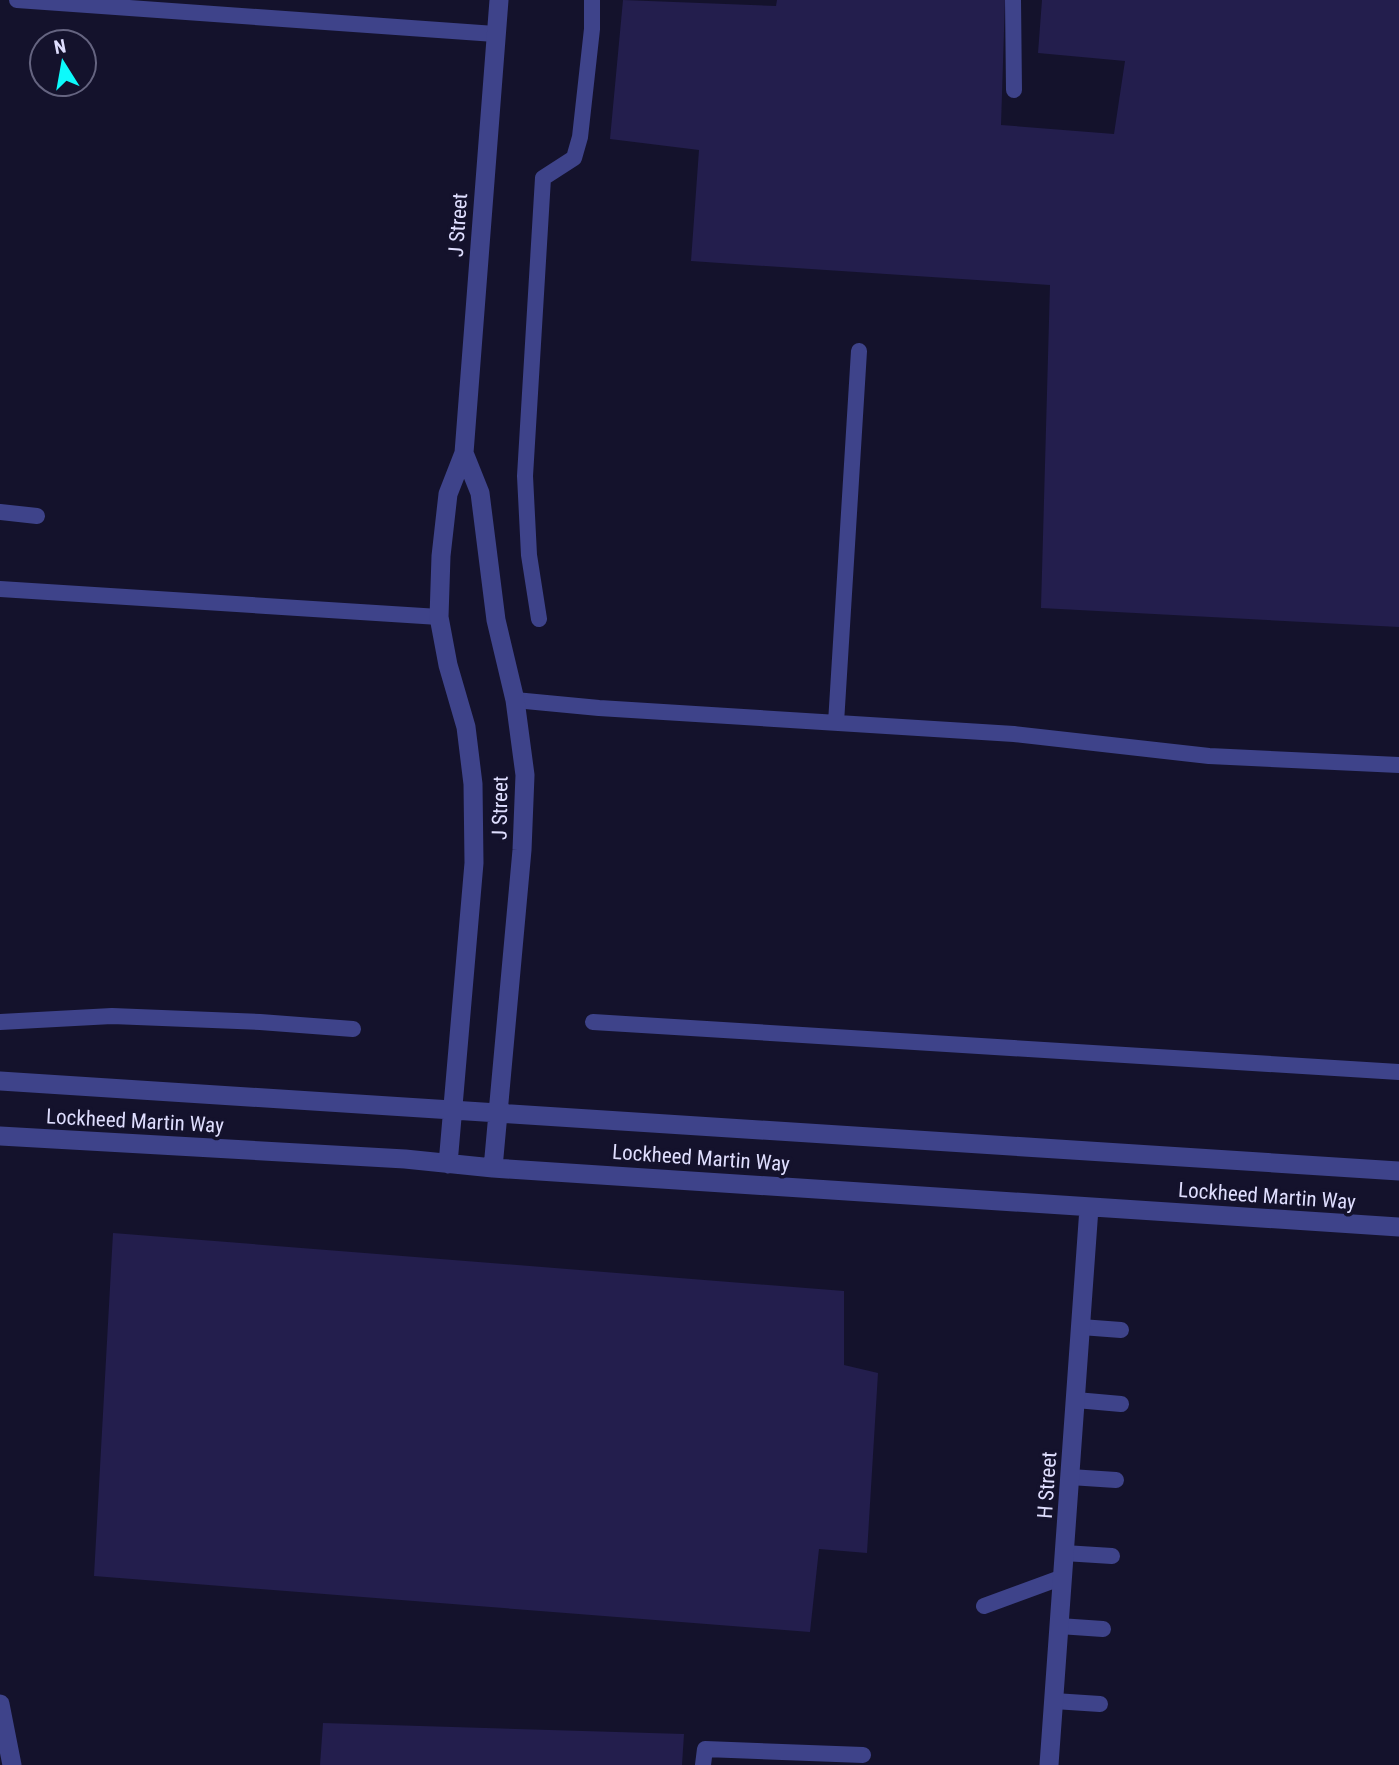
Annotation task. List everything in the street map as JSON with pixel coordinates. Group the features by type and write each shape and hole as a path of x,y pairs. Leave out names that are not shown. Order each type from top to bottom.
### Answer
{"street":[{"name":"J Street","path":"448,1164 474,863 474,784 466,727 448,665 439,617 441,556 448,494 464,453 499,0"},
{"name":"J Street","path":"464,453 480,493 496,620 515,700 525,775 522,850 493,1168"},
{"name":"Lockheed Martin Way","path":"0,1082 453,1108 1399,1171"},
{"name":"Lockheed Martin Way","path":"0,1136 405,1159 493,1168 1399,1227"},
{"name":"H Street","path":"1049,1765 1089,1208"},
{"path":"0,1704 12,1765"}],"lane":[{"path":"18,0 495,34"},
{"path":"539,619 529,555 524,476 544,178 574,158 580,137 592,29 592,0"},
{"path":"1013,0 1014,90"},
{"path":"836,723 859,351"},
{"path":"0,512 37,516"},
{"path":"0,589 439,617"},
{"path":"515,700 598,708 1014,734 1209,756 1399,765"},
{"path":"0,1022 112,1016 353,1029"},
{"path":"593,1022 1399,1072"},
{"path":"1081,1327 1121,1330"},
{"path":"1076,1400 1121,1404"},
{"path":"1070,1477 1116,1480"},
{"path":"1064,1553 1112,1556"},
{"path":"984,1606 1063,1577"},
{"path":"1059,1626 1103,1629"},
{"path":"1054,1701 1100,1704"},
{"path":"703,1765 705,1749 863,1755"}],"building":[{"path":"623,0 776,6 777,0 1005,0 1001,125 1114,134 1125,61 1038,53 1042,0 1399,0 1399,627 1041,608 1050,285 691,261 699,150 610,139"},
{"path":"113,1233 844,1291 844,1365 878,1373 867,1553 819,1549 810,1632 94,1576"},
{"path":"323,1723 684,1734 682,1765 320,1765"}]}
